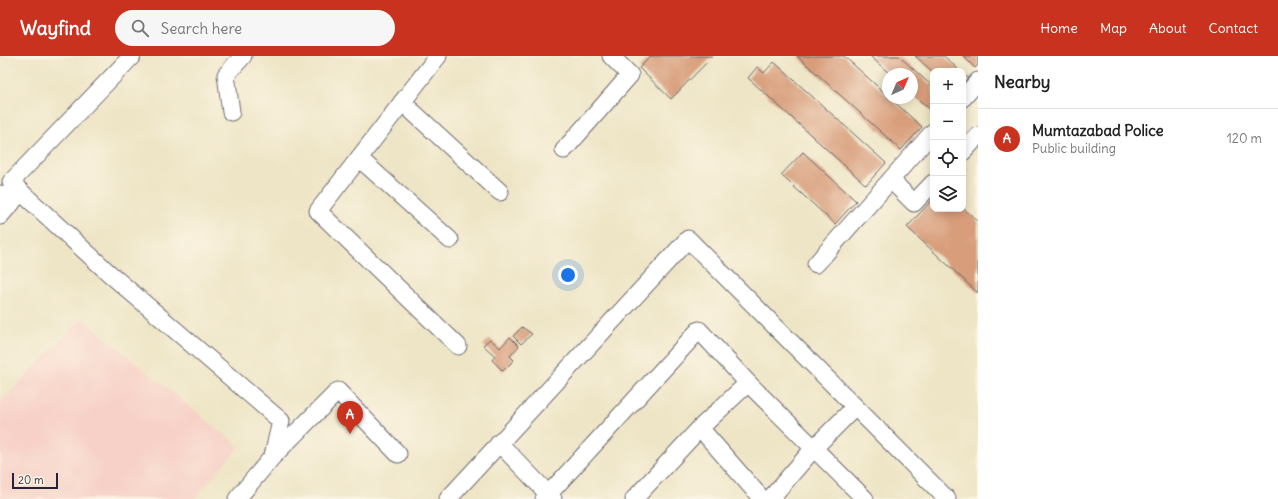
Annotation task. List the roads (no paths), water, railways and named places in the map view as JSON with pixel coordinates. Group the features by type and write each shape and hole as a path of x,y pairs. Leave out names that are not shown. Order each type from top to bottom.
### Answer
{"street":[{"path":"132,56 11,182 8,201 110,274 281,421 273,456"},
{"path":"231,112 226,75 243,56"},
{"path":"438,56 318,211 458,346"},
{"path":"564,150 630,75 611,56"},
{"path":"966,95 978,81"},
{"path":"402,102 500,192"},
{"path":"816,264 930,135"},
{"path":"966,149 978,136"},
{"path":"359,158 450,240"},
{"path":"891,180 914,203 930,187"},
{"path":"448,499 688,239 947,499"},
{"path":"500,443 549,497 699,330 748,383 865,499"},
{"path":"634,499 700,428 748,383"},
{"path":"237,499 273,456 338,392 398,454"},
{"path":"770,499 814,448 855,407"},
{"path":"700,428 762,499"}],"place":[{"name":"Mumtazabad Police","path":"350,434"}]}
